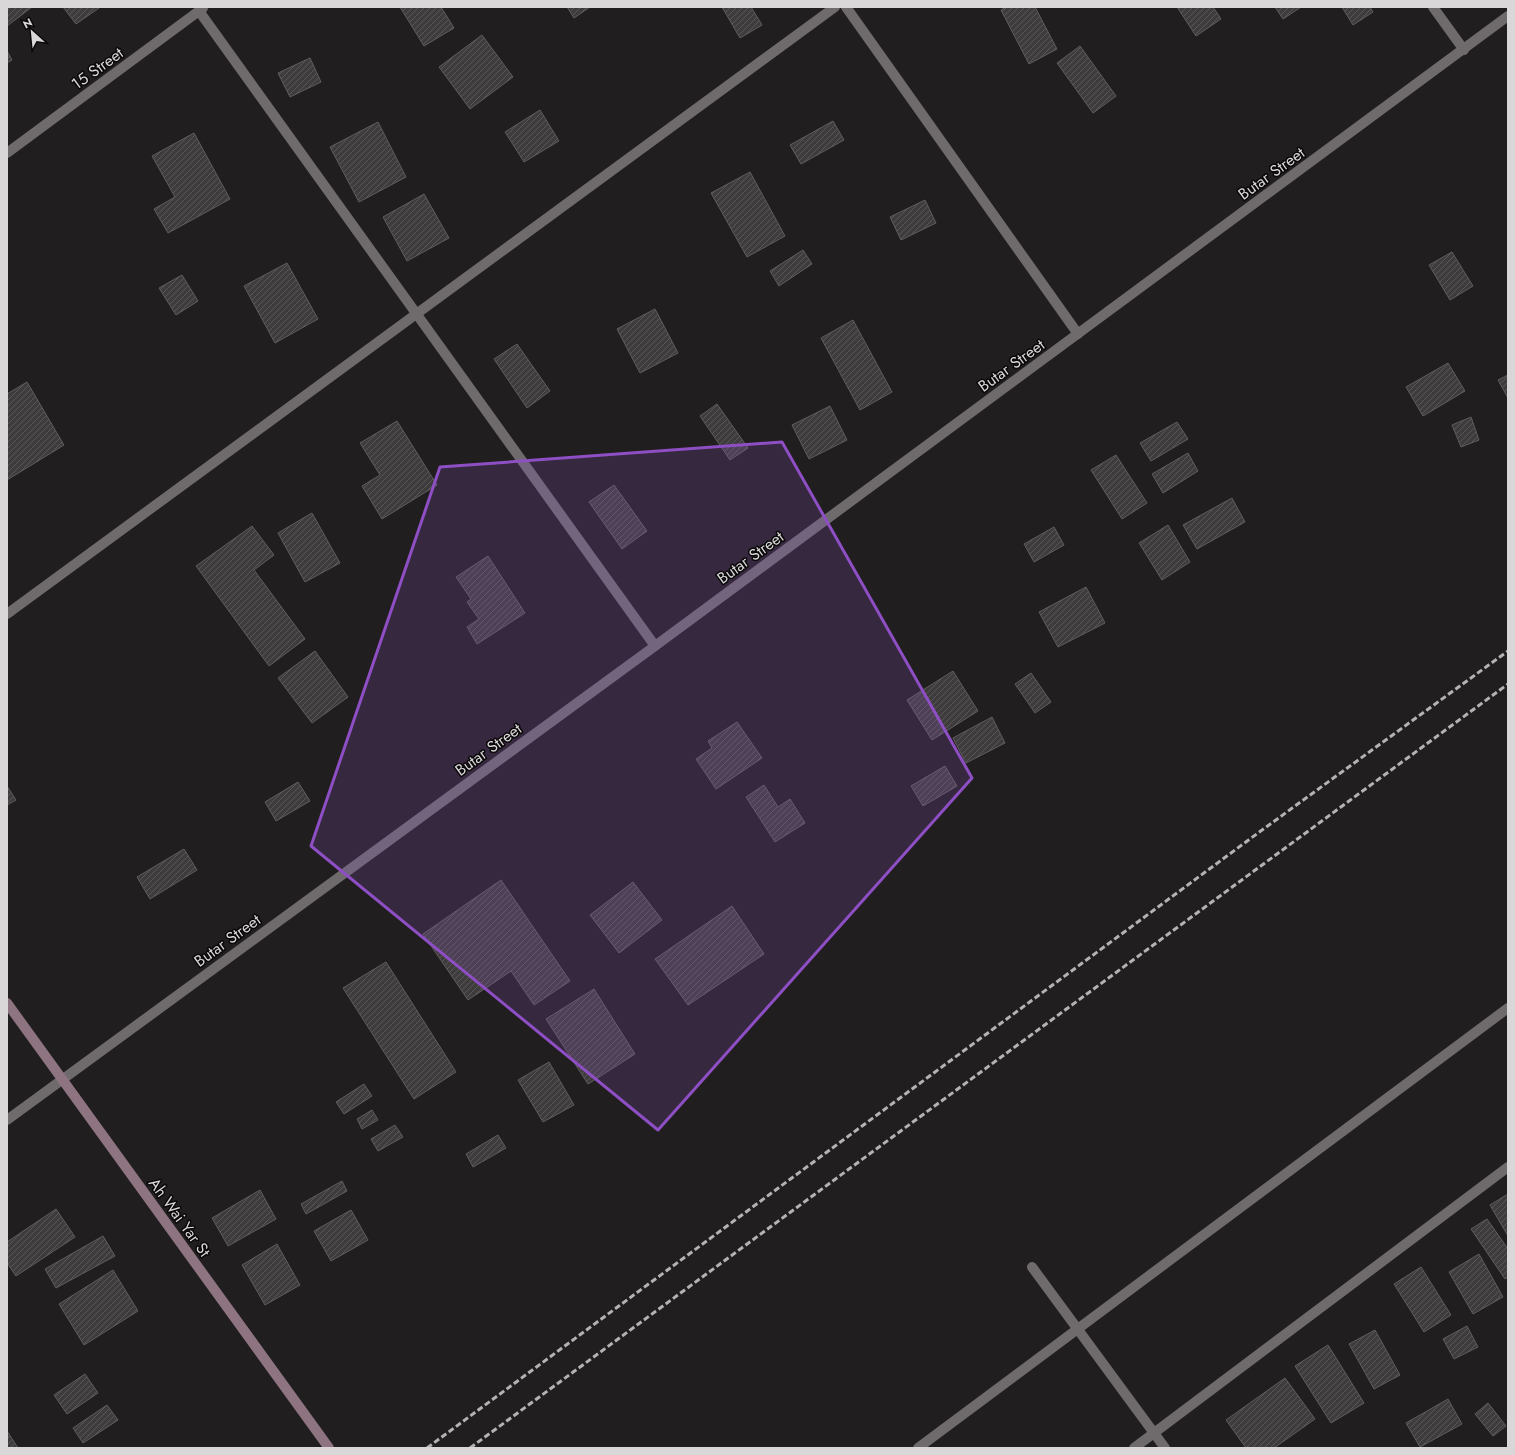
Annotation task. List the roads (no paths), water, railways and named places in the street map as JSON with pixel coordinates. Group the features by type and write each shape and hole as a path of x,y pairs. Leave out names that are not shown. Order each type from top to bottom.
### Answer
{"street":[{"path":"7,614 835,7"},
{"path":"846,7 1078,334"},
{"path":"1433,7 1464,50"},
{"path":"202,9 417,314 655,646"},
{"name":"15 Street","path":"7,152 202,9"},
{"name":"Butar Street","path":"7,1120 62,1078 655,646 1464,50 1508,16"},
{"name":"Ah Wai Yar St","path":"7,1003 329,1448"},
{"path":"918,1448 1508,1008"},
{"path":"1134,1448 1508,1167"},
{"path":"1032,1267 1165,1448"}],"railway":[{"path":"427,1448 1258,833 1508,651"},
{"path":"470,1448 1508,684"}]}
